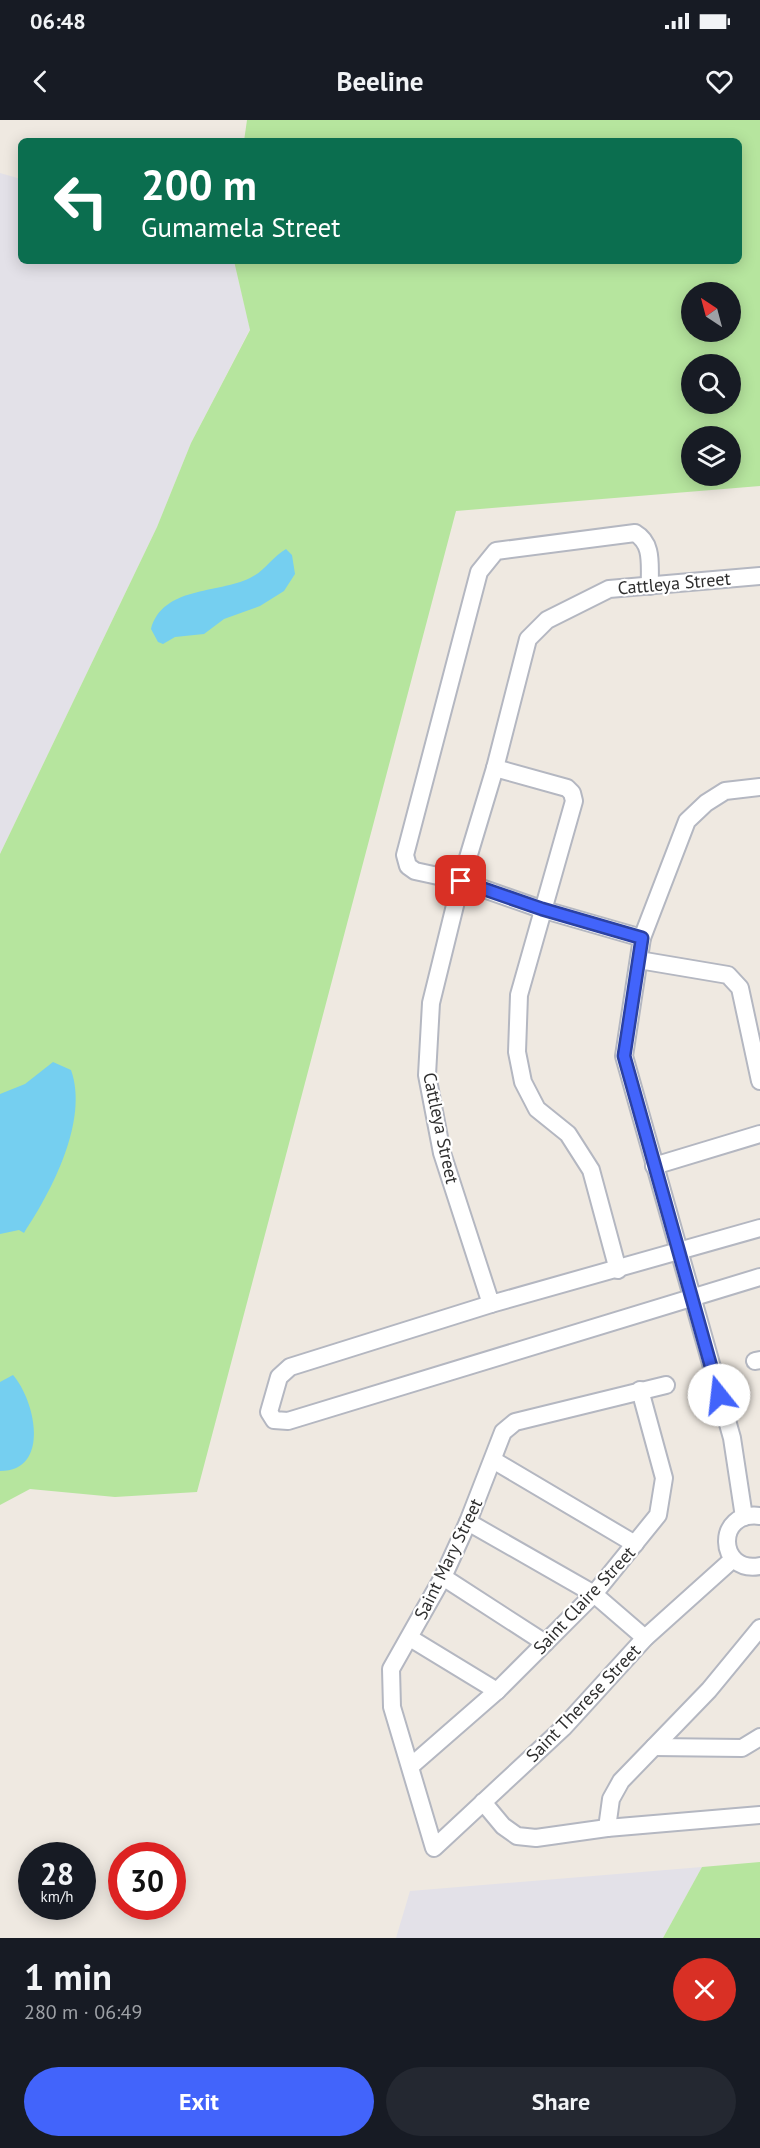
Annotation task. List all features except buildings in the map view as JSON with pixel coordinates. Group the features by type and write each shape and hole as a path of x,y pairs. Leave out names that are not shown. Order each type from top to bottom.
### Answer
{"street":[{"path":"642,938 542,909 461,881 415,872 408,866 405,855 479,572 496,551 636,533 643,538 648,547 650,586"},
{"name":"Cattleya Street","path":"490,1304 442,1153 427,1075 431,1003 461,881 495,768 528,639 547,620 609,589 760,576"},
{"path":"495,768 567,788 572,793 574,801 519,995 517,1052 523,1082 537,1109 568,1134 591,1170 618,1270"},
{"path":"760,787 725,792 706,804 687,821 642,938 624,1056 693,1297 752,1517 733,1524 727,1535 727,1548 733,1559 745,1566 760,1567"},
{"path":"639,960 728,975 735,980 740,988 760,1081"},
{"path":"654,1166 760,1134"},
{"path":"760,1228 618,1270 490,1304 290,1367 279,1377 269,1412 274,1420 288,1420 760,1277"},
{"name":"Saint Mary Street","path":"434,1848 392,1707 391,1670 443,1577 468,1522 503,1432 515,1422 666,1385"},
{"name":"Saint Claire Street","path":"411,1766 497,1691 594,1594 658,1515 664,1478 640,1390"},
{"path":"493,1460 635,1544"},
{"path":"468,1522 594,1594 645,1638"},
{"name":"Saint Therese Street","path":"434,1848 563,1728 645,1638 733,1559"},
{"path":"443,1577 545,1643"},
{"path":"608,1828 611,1799 621,1781 709,1690 760,1628"},
{"path":"410,1638 497,1691"},
{"path":"654,1747 742,1748 760,1737"},
{"path":"483,1802 503,1826 517,1836 536,1838 608,1828 760,1815"}],"shaded area":[{"path":"0,173 18,178 18,264 235,264 250,329 191,443 157,527 0,854"},
{"path":"702,1867 663,1938 396,1938 410,1891"}],"green space":[{"path":"247,120 760,120 760,486 456,511 197,1492 115,1497 30,1489 0,1505 0,854 157,527 191,443 250,330 235,264 742,264 742,138 244,138"},
{"path":"760,1862 760,1938 663,1938 702,1867"}],"water":[{"path":"286,549 292,555 295,574 284,591 260,606 224,619 204,634 175,637 163,644 158,642 151,629 157,615 167,605 193,593 250,578"},
{"path":"53,1062 71,1070 75,1090 75,1111 65,1154 46,1197 24,1233 19,1230 0,1234 0,1094 25,1084"},
{"path":"13,1375 21,1386 32,1416 34,1432 32,1447 27,1460 16,1468 0,1471 0,1382"}],"route":[{"path":"461,881 542,909 642,938 624,1056 719,1395"}]}
